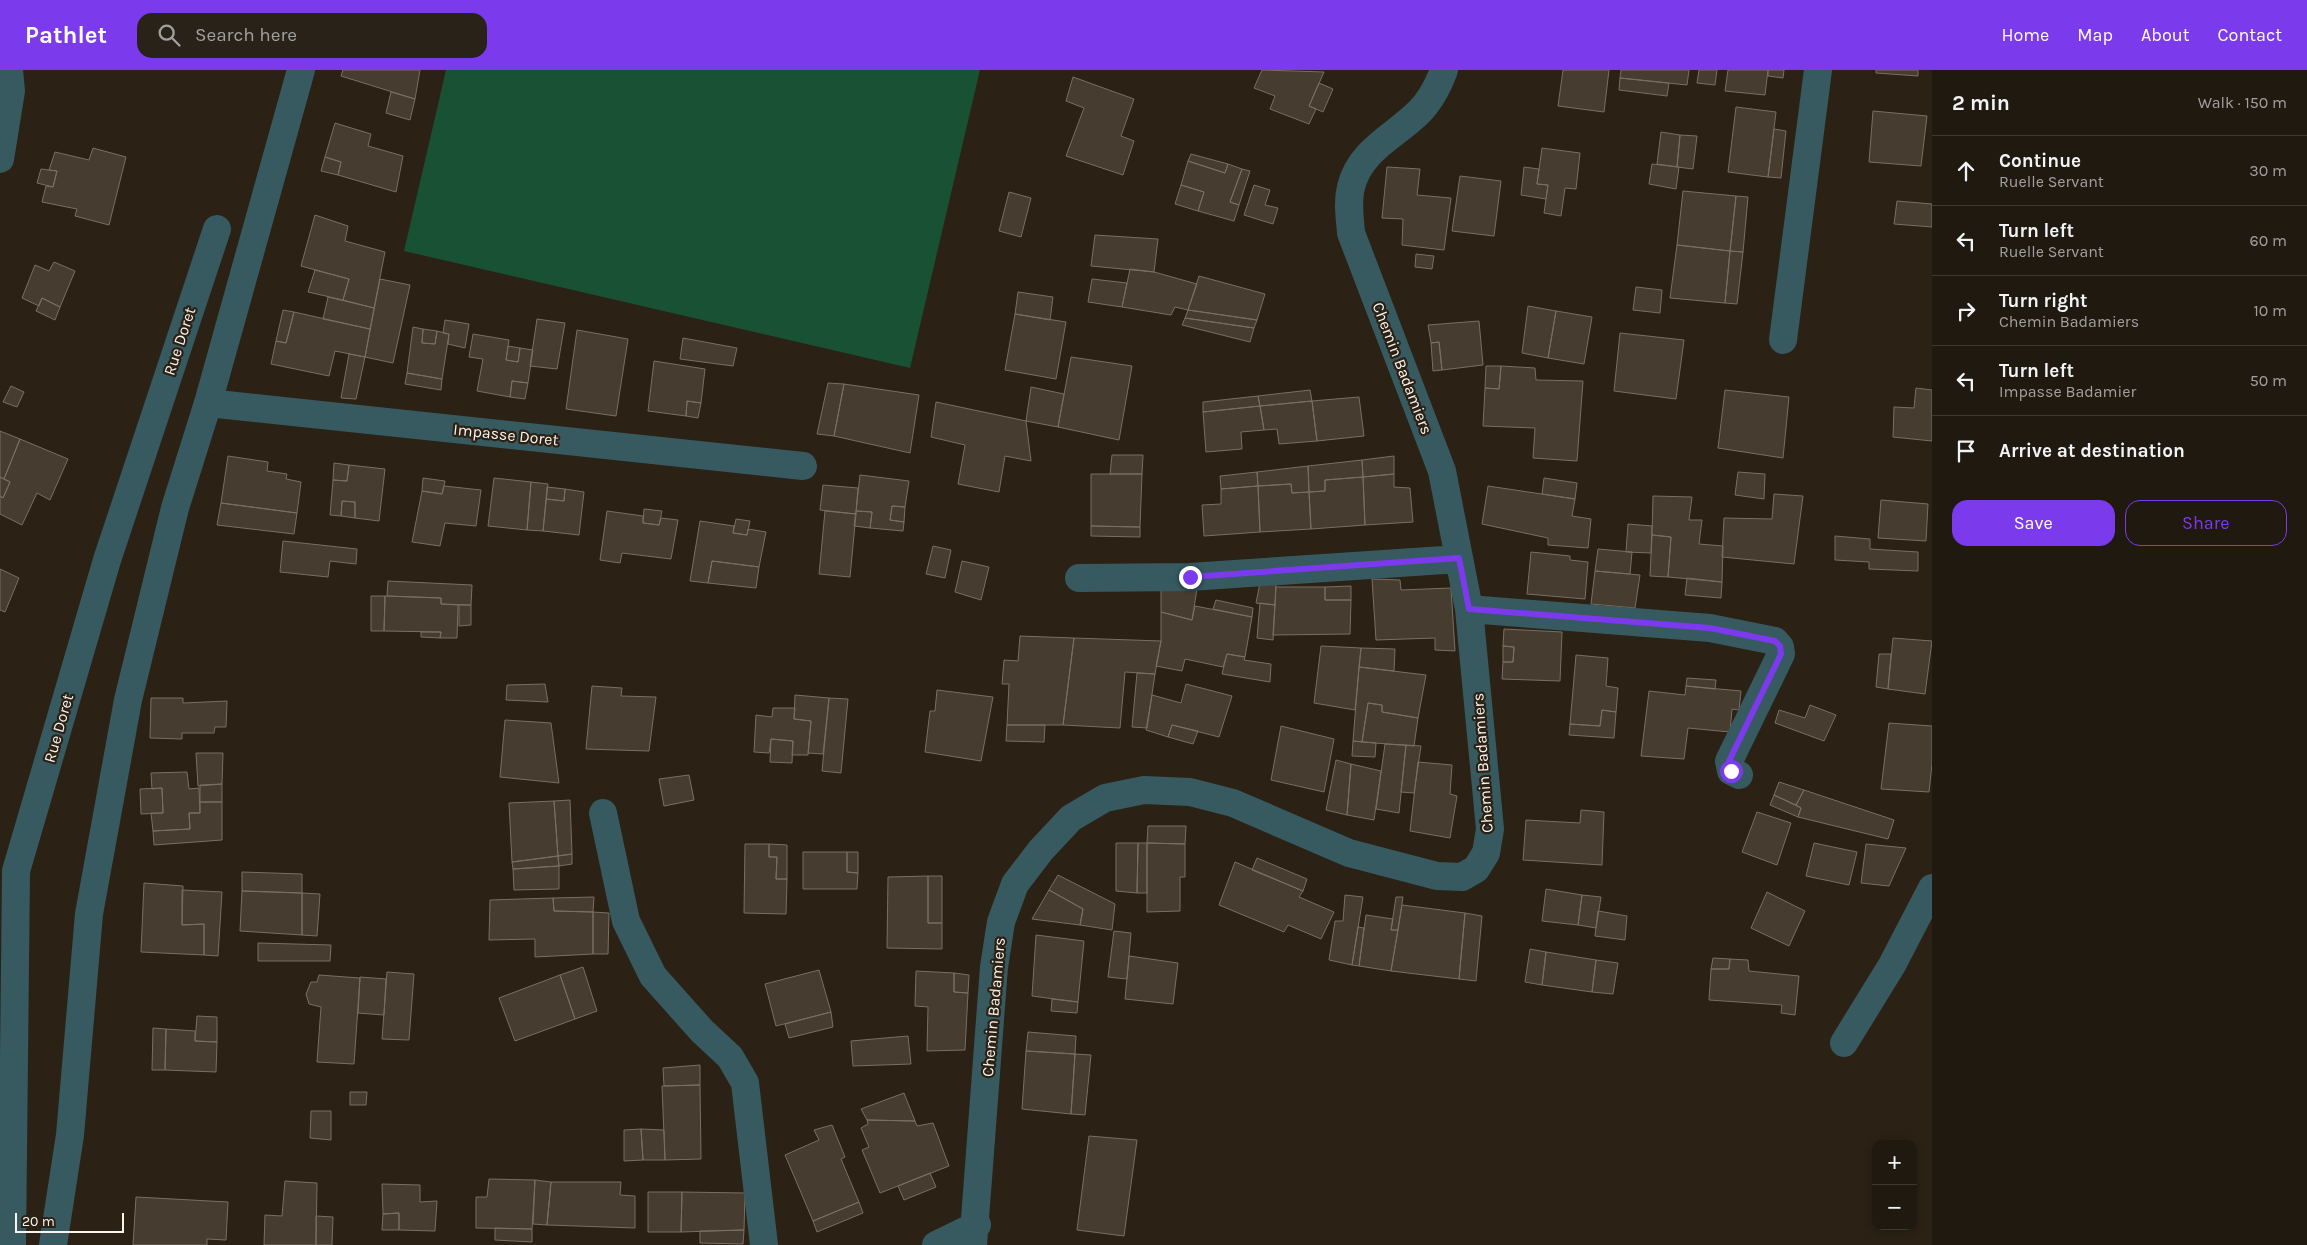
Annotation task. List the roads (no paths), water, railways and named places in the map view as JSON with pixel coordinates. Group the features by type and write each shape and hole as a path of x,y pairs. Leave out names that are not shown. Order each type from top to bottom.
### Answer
{"street":[{"path":"0,159 11,91 9,70"},
{"path":"53,1245 70,1135 89,914 128,700 175,508 208,403 301,70"},
{"name":"Chemin Badamiers","path":"975,1235 994,967 1001,922 1015,884 1041,850 1071,818 1105,798 1144,790 1190,792 1232,803 1349,853 1437,876 1462,876 1476,869 1486,852 1490,829 1469,609 1442,471 1351,233 1348,208 1351,187 1360,165 1374,148 1419,112 1438,88 1444,70"},
{"path":"1783,340 1818,70"},
{"name":"Rue Doret","path":"12,1245 16,871 107,560 216,229"},
{"name":"Impasse Doret","path":"208,403 803,466"},
{"path":"1079,578 1190,577 1459,558"},
{"path":"1469,609 1710,628 1775,641 1780,646 1781,654 1729,761 1731,771 1739,776"},
{"path":"603,813 626,921 653,976 702,1031 730,1057 745,1083 764,1245"},
{"path":"1844,1043 1892,965 1932,888"},
{"path":"936,1245 975,1235"}]}
